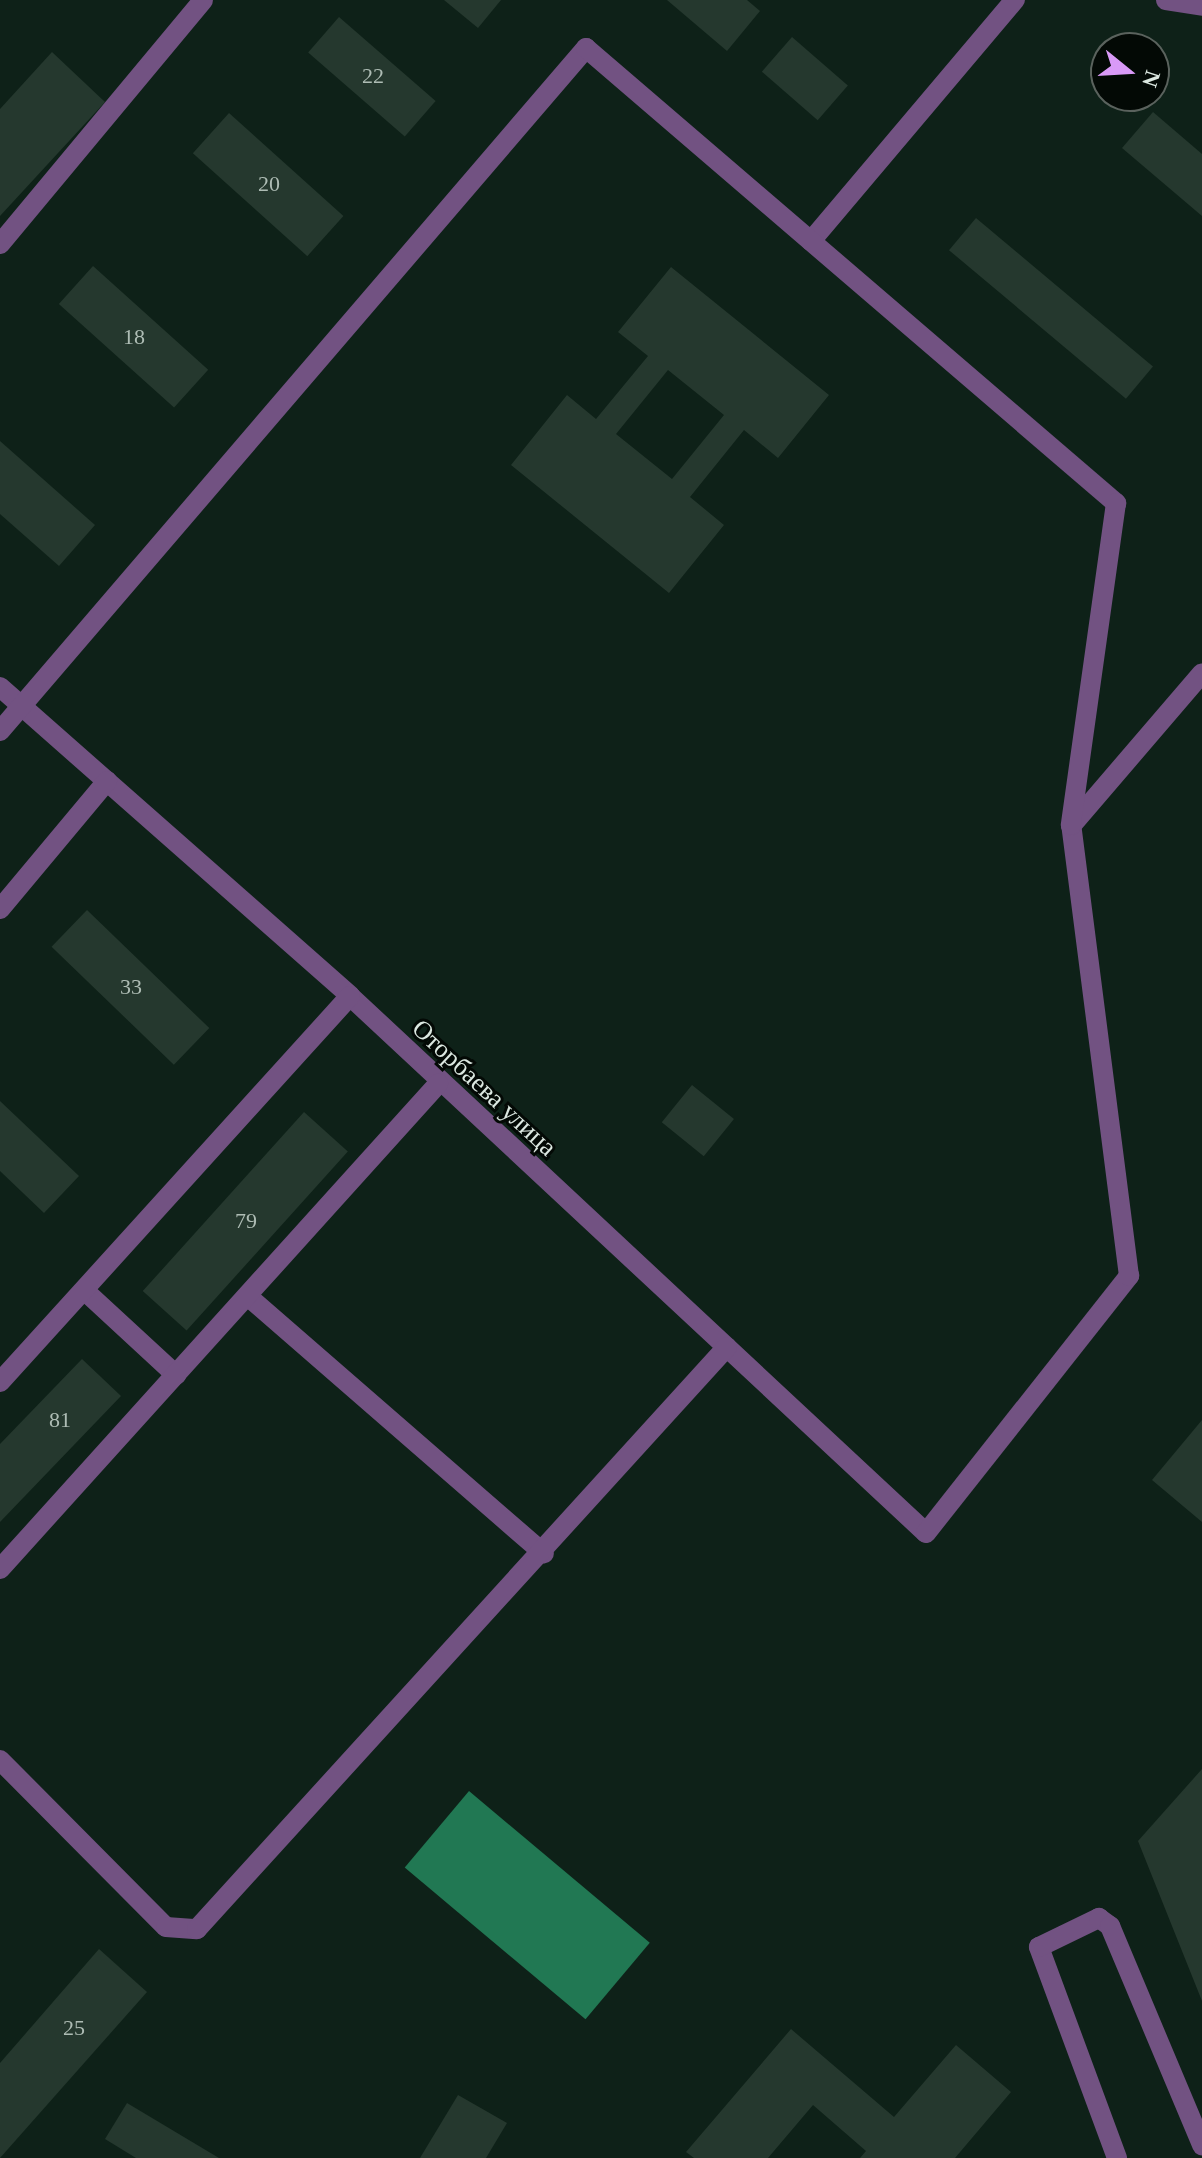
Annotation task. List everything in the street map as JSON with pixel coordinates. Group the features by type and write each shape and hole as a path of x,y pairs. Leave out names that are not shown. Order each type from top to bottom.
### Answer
{"street":[{"path":"0,244 203,0"},
{"path":"811,241 1015,0"},
{"path":"1166,0 1202,6"},
{"path":"0,731 586,48 1116,503 1071,826"},
{"path":"1071,826 1202,673"},
{"name":"Оторбаева улица","path":"0,687 350,996 438,1084 926,1533 1129,1276 1071,826"},
{"path":"0,909 107,781"},
{"path":"0,1382 350,996"},
{"path":"0,1569 176,1375 251,1299 438,1084"},
{"path":"85,1291 176,1375"},
{"path":"251,1299 544,1554"},
{"path":"0,1760 166,1927 197,1929 544,1554 727,1347"},
{"path":"1117,2158 1039,1947 1099,1918 1110,1926 1202,2145"}],"shaded area":[{"path":"469,1791 650,1943 586,2019 405,1868"}],"building":[{"path":"444,0 501,0 478,28"},
{"path":"667,0 747,0 760,11 727,51"},
{"path":"339,17 436,101 405,136 308,52"},
{"path":"792,37 848,86 818,120 762,72"},
{"path":"52,52 105,102 0,216 0,109"},
{"path":"1153,112 1202,154 1202,216 1122,148"},
{"path":"229,113 343,216 307,256 193,153"},
{"path":"976,218 1153,366 1126,399 949,250"},
{"path":"93,266 208,370 174,408 59,304"},
{"path":"671,267 829,395 778,458 744,430 690,497 724,525 669,593 511,465 567,395 596,419 648,356 618,332","holes":["668,370 724,415 672,479 616,434"]},
{"path":"0,441 95,525 59,566 0,514"},
{"path":"87,910 209,1028 174,1065 52,947"},
{"path":"692,1085 734,1119 704,1156 662,1122"},
{"path":"0,1101 79,1176 44,1213 0,1171"},
{"path":"304,1112 348,1151 187,1331 143,1291"},
{"path":"82,1359 121,1396 0,1522 0,1444"},
{"path":"1202,1420 1202,1522 1152,1480"},
{"path":"1202,1769 1202,2001 1138,1841"},
{"path":"99,1949 147,1992 0,2158 0,2063"},
{"path":"791,2029 894,2117 956,2045 1011,2092 955,2158 860,2158 866,2151 813,2105 768,2158 694,2158 686,2152"},
{"path":"458,2095 507,2123 486,2158 420,2158"},
{"path":"127,2103 219,2158 136,2158 105,2139"}]}
